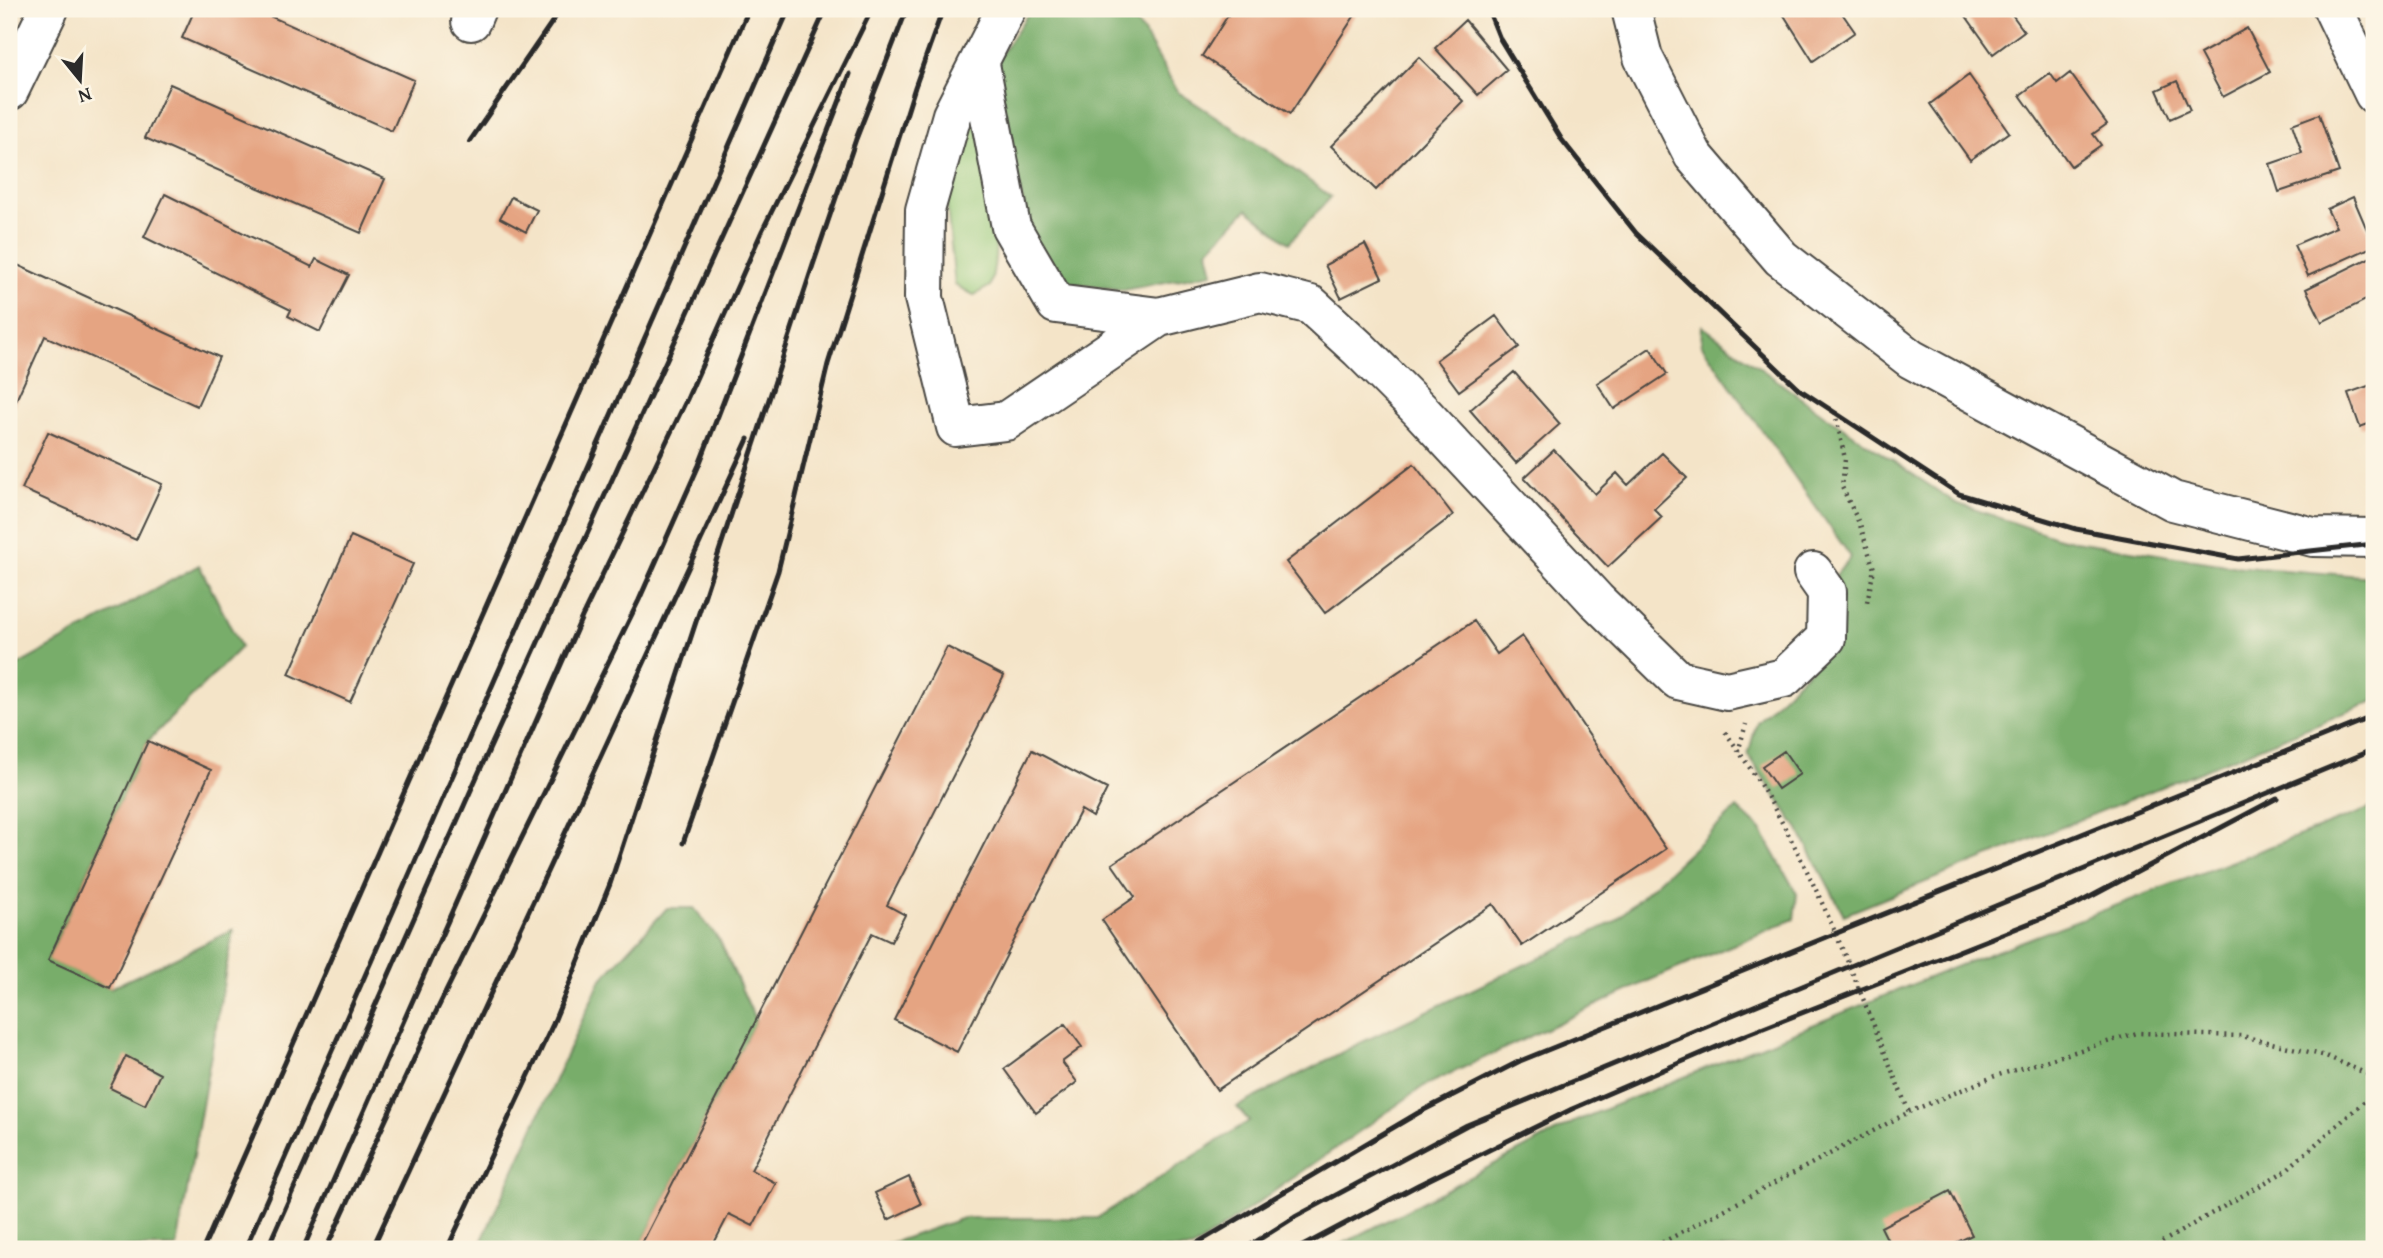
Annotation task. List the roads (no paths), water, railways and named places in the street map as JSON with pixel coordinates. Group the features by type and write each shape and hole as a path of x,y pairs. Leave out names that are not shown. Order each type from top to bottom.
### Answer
{"street":[{"path":"9,91 49,9"},
{"path":"1006,9 952,115 925,210 924,298 956,427 1006,421 1159,317 1260,292 1296,271"},
{"path":"1631,9 1643,57 1693,156 1781,258 1911,359 2174,500 2313,537 2374,538"},
{"path":"2333,9 2374,94"},
{"path":"979,64 1011,227 1056,304 1159,317"},
{"path":"1260,292 1311,305 1359,349 1420,410 1596,600 1678,680 1727,691 1784,678 1826,638 1827,592 1813,572"}],"railway":[{"path":"470,141 561,9"},
{"path":"203,1249 749,9"},
{"path":"245,1249 789,9"},
{"path":"267,1249 479,772 826,9"},
{"path":"303,1249 582,617 687,399 762,231 872,9"},
{"path":"447,1249 553,1024 610,884 813,265 856,139 907,9"},
{"path":"683,843 778,571 828,364 915,87 943,9"},
{"path":"1488,9 1500,39 1562,140 1636,233 1799,389 1959,494 2076,529 2238,559 2374,544"},
{"path":"326,1249 432,1020 639,600 699,465 850,74"},
{"path":"372,1249 748,439"},
{"path":"1187,1249 1418,1113 1520,1061 2374,716"},
{"path":"1244,1249 1295,1217 1467,1125 2374,749"},
{"path":"1297,1249 1418,1185 1572,1109 1728,1042 2073,906 2277,798"}]}
